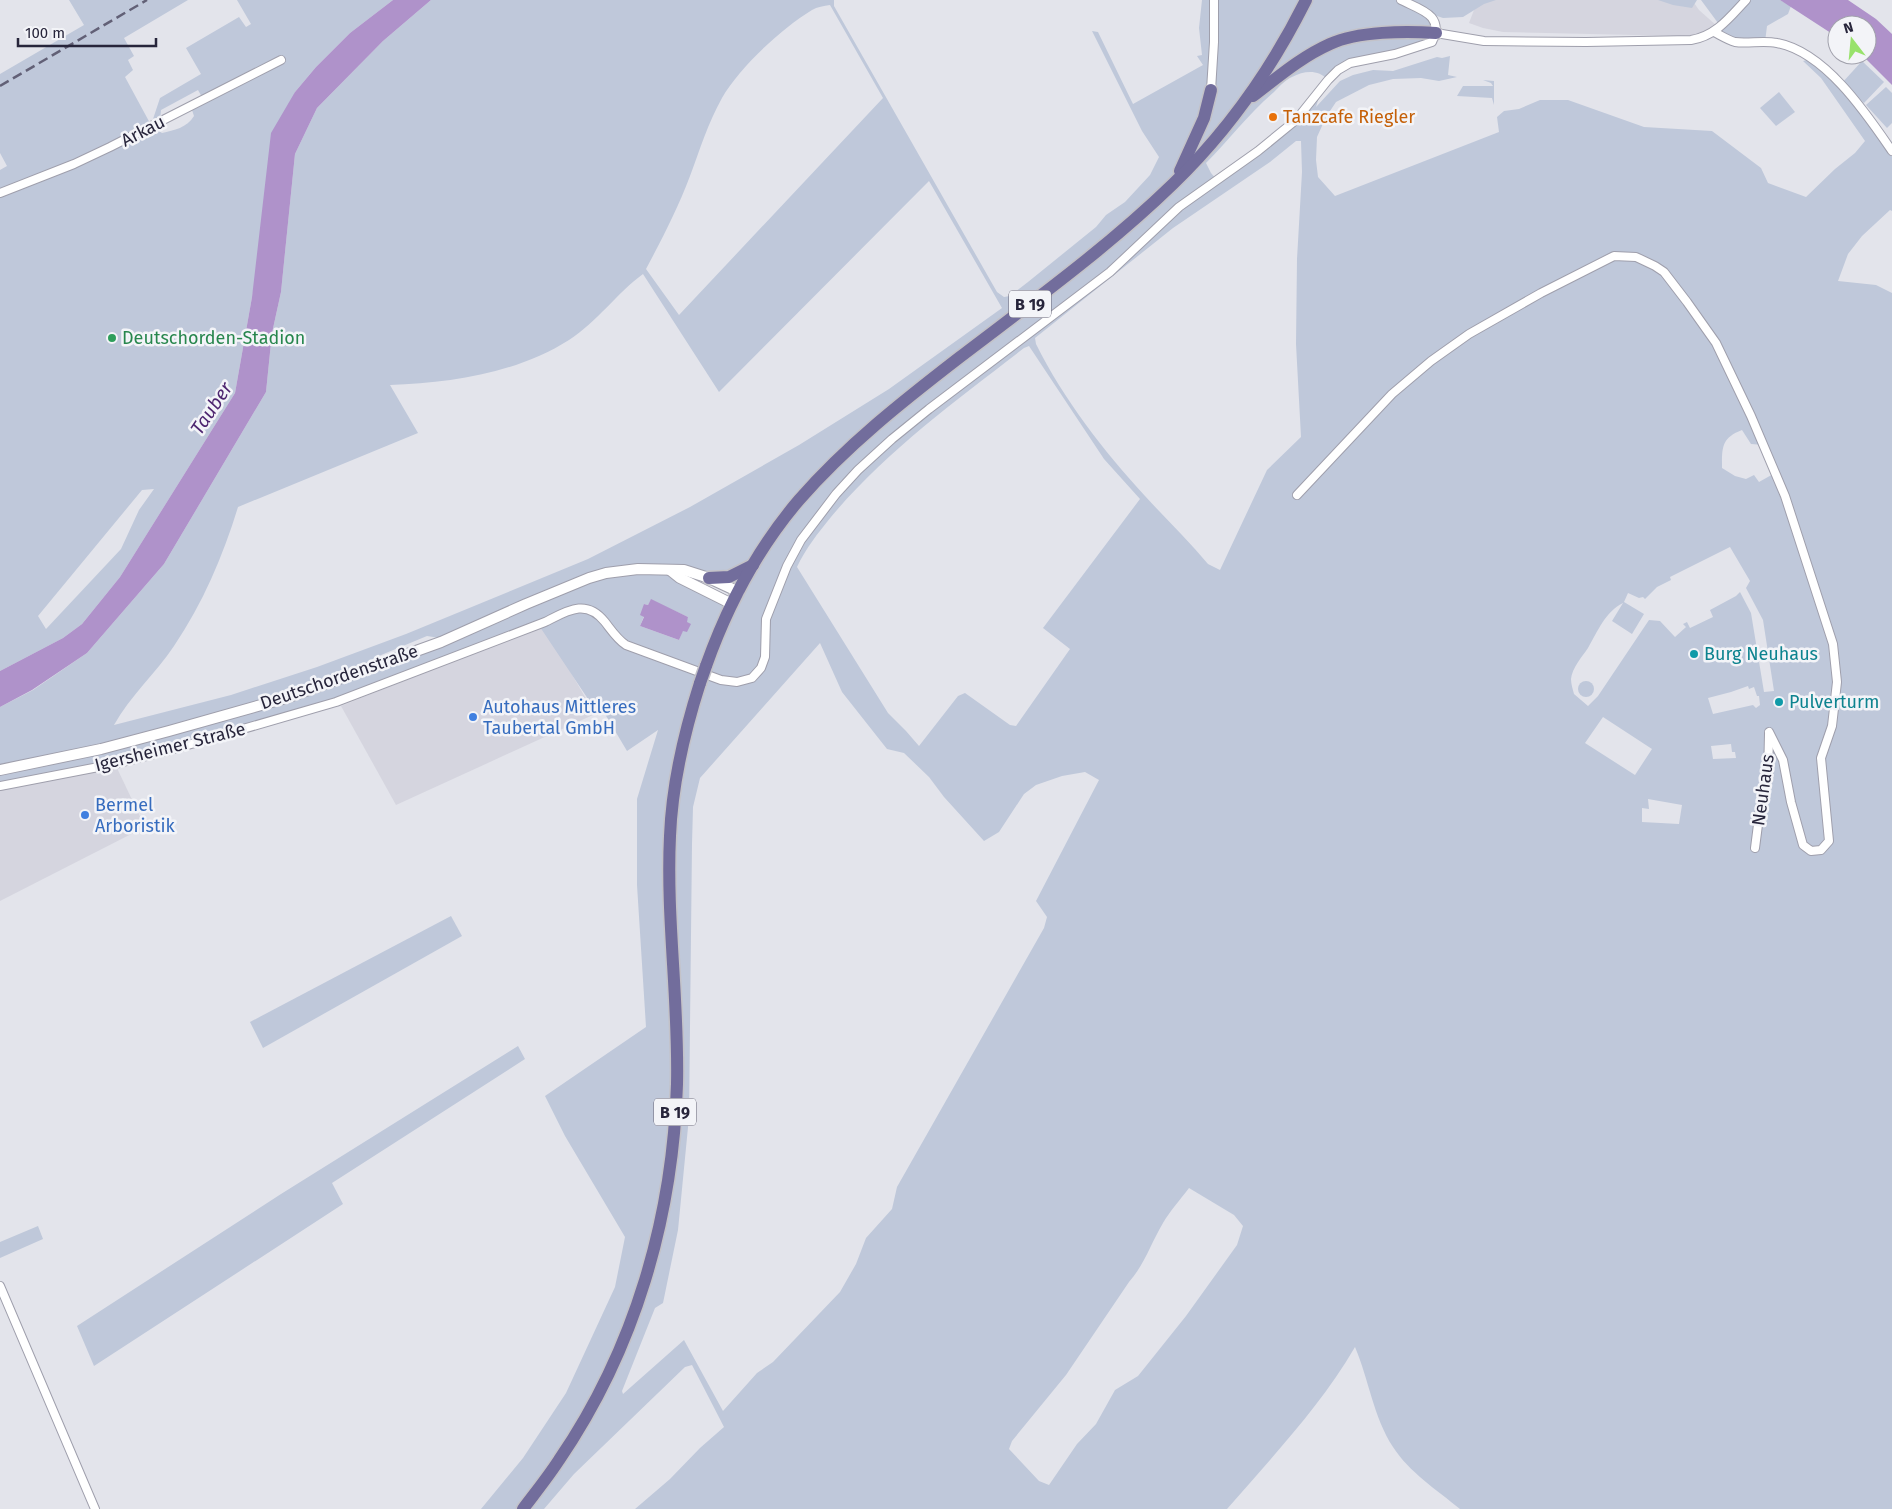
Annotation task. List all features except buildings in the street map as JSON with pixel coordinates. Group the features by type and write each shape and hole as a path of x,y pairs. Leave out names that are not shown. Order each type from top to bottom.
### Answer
{"main road":[{"name":"B 19","path":"523,1509 559,1460 582,1423 622,1344 642,1292 666,1200 672,1158 677,1083 670,837 674,788 684,741 700,683 732,604 753,565 777,528 798,501 856,441 904,400 1078,266 1174,184 1210,145 1245,102 1284,41 1306,0"},
{"path":"1245,102 1297,62 1332,43 1354,37 1404,31 1436,32"},
{"path":"1174,184 1204,118 1211,90"},
{"path":"709,578 729,577 753,565"}],"street":[{"path":"1211,90 1214,0"},
{"path":"1401,0 1430,14 1435,21 1436,32 1484,40 1586,42 1691,40 1703,38 1714,32 1745,2"},
{"name":"Igersheimer Straße","path":"0,786 119,763 336,702 545,622 579,607 591,610 603,619 619,640 626,645 722,680 737,682 752,678 761,668 765,657 766,619 787,566 818,517 858,470 928,409 1110,272 1179,207 1258,151 1296,120 1338,70 1350,63 1364,59 1395,54 1426,45 1432,42 1436,32"},
{"path":"1714,32 1734,42 1777,43 1798,49 1814,58 1856,100 1892,151"},
{"name":"Arkau","path":"0,193 74,164 282,60"},
{"name":"Neuhaus","path":"1297,495 1392,394 1431,361 1469,334 1541,293 1614,256 1636,257 1664,272 1688,302 1716,343 1751,416 1785,496 1833,644 1837,682 1832,726 1822,758 1829,841 1821,850 1811,851 1803,845 1783,760 1769,732 1768,777 1760,809 1755,848"},
{"name":"Deutschordenstraße","path":"0,770 152,736 286,698 441,642 589,578 621,570 684,570 709,578 739,592"},
{"path":"670,570 680,578 732,604"},
{"path":"0,1286 95,1509"}],"shaded area":[{"path":"69,0 188,0 124,38 134,56 128,60 133,70 125,77 151,125 160,98 201,74 186,48 239,17 246,27 251,24 237,0 393,0 350,33 316,67 295,92 252,297 235,393 120,577 82,624 63,638 0,671 0,170 7,166 0,153 0,74 84,25","holes":["198,90 203,99 201,104 192,110 194,116 188,123 180,128 162,133 151,126 160,122 161,110","154,489 139,510 121,549 46,629 38,616 142,490"]},
{"path":"393,0 431,0 383,41 317,108 295,154 281,292 272,333 266,392 164,564 87,653 32,690 0,707 0,671 63,638 82,624 120,577 235,393 252,297 271,133 295,92 316,67 350,33"},
{"path":"431,0 834,0 834,6 997,292 1004,297 1010,296 1028,282 1096,227 1106,215 1125,202 1150,175 1159,157 1142,131 1092,31 1098,32 1133,104 1203,65 1197,56 1202,55 1199,28 1202,0 1496,0 1484,4 1463,17 1443,18 1431,14 1435,21 1432,42 1364,59 1328,80 1320,74 1311,72 1301,73 1289,78 1256,109 1206,163 1216,179 1296,120 1322,87 1316,107 1340,81 1353,75 1373,70 1393,71 1437,57 1450,56 1448,75 1457,77 1439,81 1421,78 1393,79 1369,85 1336,102 1326,117 1317,137 1316,160 1318,177 1335,196 1499,132 1497,117 1504,111 1519,109 1540,100 1568,100 1644,127 1712,131 1761,168 1768,183 1806,197 1855,153 1865,141 1821,78 1803,61 1814,58 1856,100 1892,151 1892,211 1890,210 1862,236 1848,254 1838,281 1876,285 1892,293 1892,1509 1460,1509 1415,1473 1393,1447 1376,1410 1355,1347 1311,1411 1227,1509 635,1509 670,1479 700,1448 724,1427 692,1365 685,1367 574,1474 544,1509 481,1509 523,1458 566,1393 615,1287 625,1237 565,1136 545,1096 646,1027 637,885 637,799 658,730 627,751 602,709 596,711 538,624 336,702 174,749 0,786 0,707 33,690 87,653 164,564 266,392 272,333 281,292 295,154 317,108 383,41","holes":["830,5 883,98 679,315 646,269 680,200 712,117 730,86 762,49 788,27 814,9","1296,141 1301,141 1302,172 1297,259 1296,344 1301,437 1267,470 1220,570 1208,564 1129,479 1099,442 1059,385 1036,344 1035,338 1173,228 1270,162","929,181 1002,308 889,389 799,445 690,507 588,559 406,634 317,667 231,695 114,725 120,714 167,656 194,613 219,561 238,507 418,433 390,385 460,379 528,361 579,333 643,274 719,392","1029,346 1104,459 1140,499 1043,628 1070,649 1016,726 1010,725 965,693 958,696 919,746 888,713 797,567 817,535 852,493 899,448 973,387","1742,430 1751,444 1764,445 1775,473 1759,482 1754,475 1746,479 1735,476 1722,468 1722,455 1726,440","1730,547 1750,581 1746,588 1763,620 1774,691 1764,692 1751,613 1740,592 1710,610 1713,617 1690,628 1687,622 1683,624 1686,627 1675,637 1660,621 1649,620 1598,696 1588,706 1574,694 1571,679 1573,671 1611,611 1623,603 1612,621 1632,634 1644,614 1624,602 1628,593 1645,599 1657,587 1671,580 1670,577","753,566 732,604 680,578 684,570 729,577","651,600 688,617 679,640 640,626 644,616 644,604 648,605","427,636 446,639 360,671 374,658","820,643 842,692 887,749 904,753 929,777 944,797 984,841 999,832 1024,794 1036,785 1062,776 1085,772 1099,780 1036,901 1047,917 1044,928 897,1187 892,1209 866,1238 856,1264 840,1292 773,1362 757,1373 723,1411 684,1340 623,1394 622,1391 655,1308 663,1303 678,1230 689,1117 693,807 700,778","1748,686 1749,689 1754,687 1757,696 1759,696 1760,705 1756,708 1753,705 1713,714 1708,698","1603,717 1652,749 1635,775 1585,743","1731,744 1732,752 1735,752 1736,758 1713,759 1711,746","1648,799 1682,805 1679,824 1642,822 1642,808 1649,809","1189,1188 1234,1215 1243,1226 1237,1245 1186,1316 1138,1376 1115,1390 1096,1424 1077,1444 1049,1485 1039,1481 1009,1449 1012,1441 1066,1375 1139,1268 1169,1214"]},
{"path":"1486,0 1692,0 1699,10 1717,26 1694,35 1678,36 1503,32 1469,23 1474,10"},
{"path":"1658,0 1697,0 1692,8"},
{"path":"1701,0 1780,0 1791,6 1788,14 1767,26 1765,42 1734,42 1714,32 1718,23"},
{"path":"1780,0 1848,0 1870,15 1827,15 1827,31"},
{"path":"1877,20 1892,34 1892,85 1872,65 1877,65"},
{"path":"1858,65 1866,65 1884,82 1864,103 1842,83"},
{"path":"1483,80 1494,81 1494,105 1492,98 1457,96 1463,86 1493,86 1491,83"},
{"path":"1886,87 1892,93 1892,123 1887,128 1866,105"},
{"path":"1779,92 1795,112 1776,126 1760,108"},
{"path":"651,599 688,617 687,622 691,624 687,632 683,631 679,640 640,626 644,617 640,615 644,604 648,605"},
{"path":"543,625 595,714 396,805 341,706"},
{"path":"1583,681 1589,681 1594,686 1592,695 1583,697 1578,692 1578,686"},
{"path":"116,766 145,827 0,901 0,789"},
{"path":"451,916 462,936 263,1048 250,1022"},
{"path":"518,1046 525,1059 332,1183 343,1204 94,1366 77,1326 281,1194"},
{"path":"38,1226 43,1239 0,1258 0,1242"}],"railway":[{"path":"0,86 147,0"}],"place":[{"name":"Tanzcafe Riegler","path":"1273,117"},
{"name":"Deutschorden-Stadion","path":"112,338"},
{"name":"Burg Neuhaus","path":"1694,654"},
{"name":"Pulverturm","path":"1779,702"},
{"name":"Autohaus Mittleres Taubertal GmbH","path":"473,717"},
{"name":"Bermel Arboristik","path":"85,815"}],"water label":[{"name":"Tauber","path":"211,408"}]}
